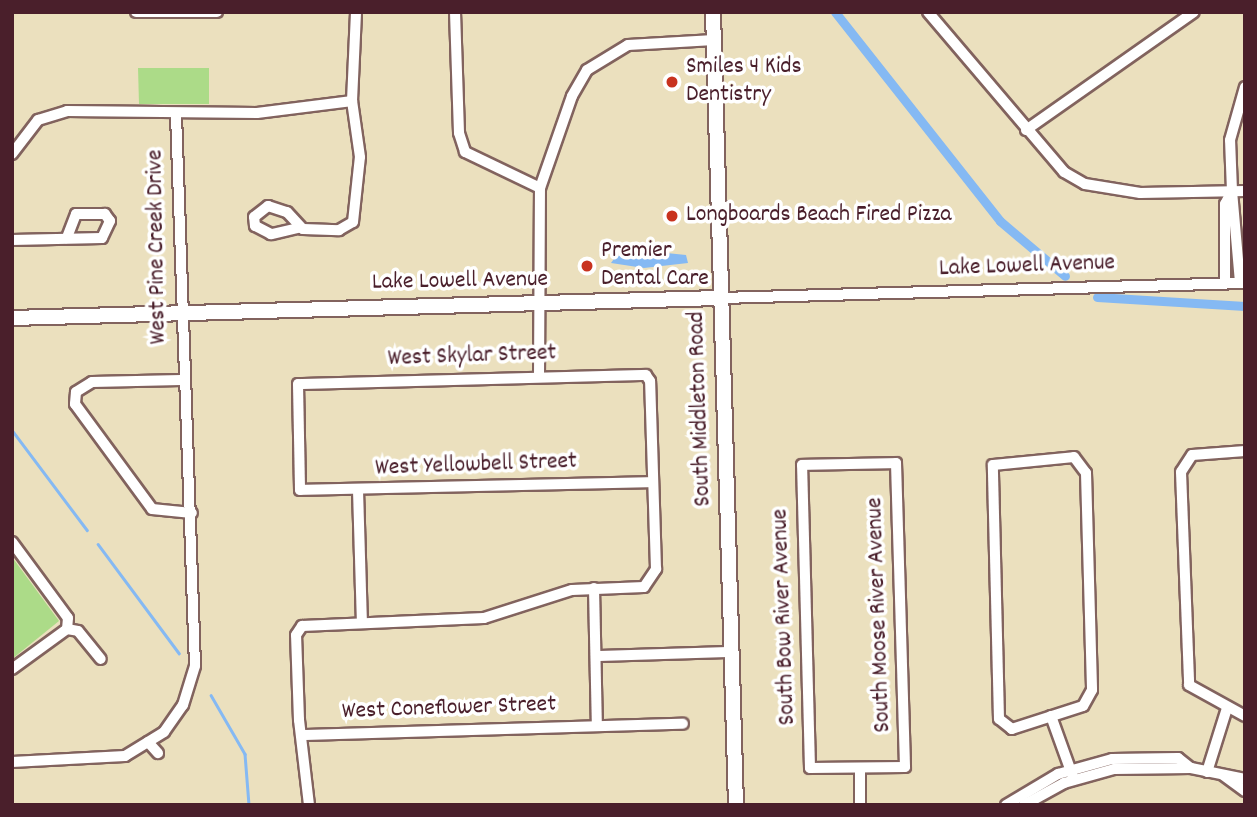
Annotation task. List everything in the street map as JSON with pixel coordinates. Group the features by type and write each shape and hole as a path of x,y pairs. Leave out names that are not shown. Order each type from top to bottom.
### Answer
{"main road":[{"name":"South Middleton Road","path":"713,12 736,805"},
{"name":"Lake Lowell Avenue","path":"12,318 721,298"}],"street":[{"path":"136,12 217,12"},
{"path":"298,228 339,230 353,222 360,157 352,101 356,12"},
{"path":"455,12 459,133 465,152 540,188"},
{"path":"1027,130 1194,12"},
{"path":"930,13 1027,130 1084,184 1130,193 1245,191"},
{"path":"539,376 540,188 559,123 587,70 628,45 714,40"},
{"path":"1242,283 1231,191 1230,140 1245,87"},
{"path":"12,154 38,120 52,114 257,113 352,101"},
{"name":"West Pine Creek Drive","path":"12,762 112,761 148,742 183,705 195,666 189,405 181,380 176,113"},
{"path":"1226,284 1225,204 1231,191"},
{"path":"12,240 67,238"},
{"name":"Lake Lowell Avenue","path":"721,298 1242,283"},
{"name":"West Skylar Street","path":"300,490 298,384 539,376 646,375 653,482"},
{"name":"West Pine Creek Drive","path":"181,380 92,382 76,392 75,404 152,509 192,513"},
{"path":"1245,451 1185,459 1192,691 1245,716"},
{"path":"1002,459 1082,461 1092,590 1090,700 1051,716 1006,728 999,719 993,465 1002,459"},
{"name":"South Moose River Avenue","path":"802,465 897,463 905,767 860,768"},
{"name":"South Bow River Avenue","path":"802,465 810,768 860,768"},
{"path":"309,805 296,635 302,626 362,621 484,618 594,588 651,583 653,482"},
{"name":"West Yellowbell Street","path":"300,490 653,482"},
{"path":"358,490 362,621"},
{"path":"12,542 68,618 67,629"},
{"path":"594,588 597,726"},
{"path":"12,668 67,629 78,631 100,659"},
{"path":"596,656 731,652"},
{"path":"1207,772 1227,708"},
{"path":"1051,716 1072,775"},
{"name":"West Coneflower Street","path":"302,734 683,724"},
{"path":"148,742 158,752"},
{"path":"1006,805 1072,775 1140,767 1191,768 1245,779"},
{"path":"860,768 860,805"},
{"path":"1024,805 1072,775"},
{"path":"1223,775 1245,790"}],"green space":[{"path":"138,68 209,68 209,104 139,104"},
{"path":"12,557 59,621 12,659"}],"water":[{"path":"647,251 686,255 688,263 644,268 611,263 616,256"}],"waterway":[{"path":"835,12 1000,221 1065,276"},
{"path":"1097,297 1245,306"},
{"path":"12,430 87,530"},
{"path":"98,544 179,653"},
{"path":"211,695 245,754 249,805"}],"place":[{"name":"Smiles 4 Kids Dentistry","path":"672,82"},
{"name":"Longboards Beach Fired Pizza","path":"672,216"},
{"name":"Premier Dental Care","path":"587,266"}]}
